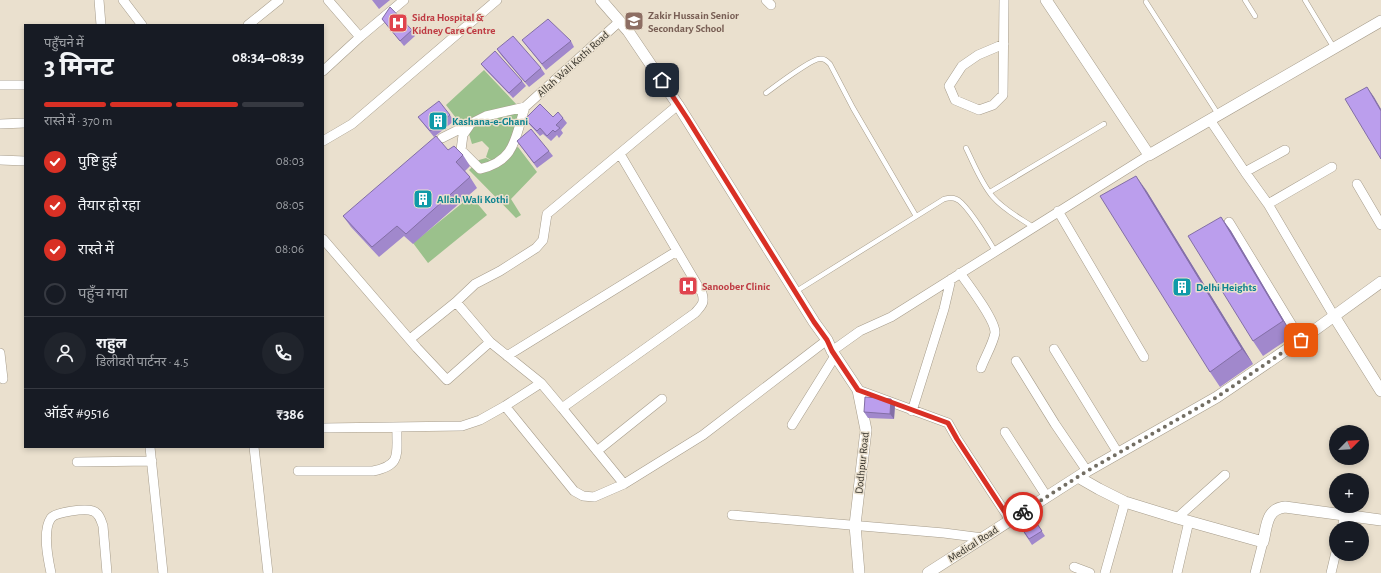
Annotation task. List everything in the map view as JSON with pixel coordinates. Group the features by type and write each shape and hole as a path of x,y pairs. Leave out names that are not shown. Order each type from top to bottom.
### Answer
{"street":[{"path":"98,0 101,24"},
{"path":"123,0 141,24"},
{"path":"249,24 279,0"},
{"path":"328,0 360,37"},
{"path":"324,70 404,0"},
{"path":"324,140 352,124 497,0"},
{"name":"Dodhpur Road","path":"601,0 620,21 678,105 814,322 827,340 833,353 858,390 866,430 855,525 859,573"},
{"path":"1004,0 1004,44 1003,94 993,105 979,110 955,100 949,86 962,66 978,55 1004,44"},
{"path":"1046,0 1149,155"},
{"name":"Allah Wali Kothi Road","path":"442,138 486,116 525,107 620,21"},
{"path":"792,425 833,353 860,331 891,316 1149,155 1381,21"},
{"path":"0,85 24,85"},
{"path":"410,339 456,302 475,284 500,271 536,248 543,240 547,214 678,105"},
{"path":"471,124 463,135 461,150 480,169 488,167 500,161 512,148 525,107"},
{"path":"1215,118 1245,172 1268,204 1334,316 1381,391"},
{"path":"0,124 24,123"},
{"path":"1245,172 1285,150"},
{"path":"562,408 695,313 702,305 702,293 620,154"},
{"path":"0,160 24,161"},
{"path":"1268,204 1332,167"},
{"path":"1357,184 1381,226"},
{"path":"1058,211 1144,357"},
{"path":"1229,222 1301,340"},
{"path":"324,240 446,380 490,342"},
{"path":"507,356 677,251"},
{"path":"960,273 994,324 994,338 981,368"},
{"path":"912,411 944,309 951,279"},
{"name":"Medical Road","path":"928,573 1083,474 1217,397 1380,284"},
{"path":"456,302 490,342 541,382 624,484"},
{"path":"505,406 574,491 583,496 594,497 624,484 703,434 827,340"},
{"path":"1054,349 1118,453"},
{"path":"0,353 3,379"},
{"path":"1016,361 1055,424 1083,474 1099,490 1125,502 1263,542"},
{"path":"324,428 462,426 480,420 505,406 541,382"},
{"path":"858,390 948,423 1010,520"},
{"path":"598,451 662,399"},
{"path":"298,471 373,471 385,469 394,462 396,456 397,427"},
{"path":"1005,432 1047,497"},
{"path":"150,448 163,573"},
{"path":"254,448 268,573"},
{"path":"77,462 152,461"},
{"path":"1177,518 1225,475"},
{"path":"1105,573 1125,502"},
{"path":"1255,573 1270,515 1277,508 1285,507 1381,520"},
{"path":"51,573 46,536 48,526 52,518 57,514 87,510 94,511 101,520 103,526 107,573"},
{"path":"732,515 944,533 983,538"},
{"path":"1344,521 1345,515"},
{"path":"1177,573 1189,521"},
{"path":"1331,573 1334,561"},
{"path":"1074,567 1090,573"}],"lane":[{"path":"1245,0 1254,16"},
{"path":"1306,0 1334,48"},
{"path":"1146,2 1215,118"},
{"path":"766,93 810,62 819,58 826,60 830,64 853,108 916,216"},
{"path":"990,192 1104,124"},
{"path":"966,148 984,184 994,198 1011,213 1033,227"},
{"path":"795,292 944,199 958,199 996,251"}],"green space":[{"path":"484,70 518,106 462,126 446,105"},
{"path":"520,112 513,149 518,147 537,172 511,199 521,215 516,218 469,170 479,160 486,158 494,162 486,157 489,148 482,141 472,144 469,134 474,126 486,120"},
{"path":"471,196 487,215 428,263 413,243"}],"building":[{"path":"390,7 412,30 400,41 382,19"},
{"path":"548,19 571,41 542,64 522,40"},
{"path":"513,36 541,68 525,82 497,49"},
{"path":"495,51 522,81 509,93 481,64"},
{"path":"1367,87 1381,111 1381,159 1345,99"},
{"name":"Kashana-e-Ghani","path":"439,101 450,115 430,131 418,117"},
{"path":"540,104 553,117 558,112 563,118 556,125 560,128 555,132 553,130 547,136 540,128 537,131 525,119"},
{"path":"531,129 549,151 534,163 517,141"},
{"name":"Allah Wali Kothi","path":"436,136 448,150 454,146 463,155 456,162 470,177 406,234 397,226 372,247 343,216"},
{"name":"Delhi Heights","path":"1136,176 1242,349 1210,372 1100,196"},
{"path":"1221,217 1283,321 1253,341 1188,236"},
{"path":"865,397 891,399 890,414 864,412"},
{"path":"1025,506 1042,531 1029,539 1012,514"}],"way so far":[{"path":"1023,512 1087,471 1217,397 1301,340"}],"place":[{"name":"Zakir Hussain Senior Secondary School","path":"634,21"},
{"name":"Sidra Hospital & Kidney Care Centre","path":"398,23"},
{"name":"Kashana-e-Ghani","path":"438,121"},
{"name":"Allah Wali Kothi","path":"423,199"},
{"name":"Sanoober Clinic","path":"688,286"},
{"name":"Delhi Heights","path":"1182,287"}],"route":[{"path":"662,80 858,390 948,423 1010,520 1023,512"}]}
